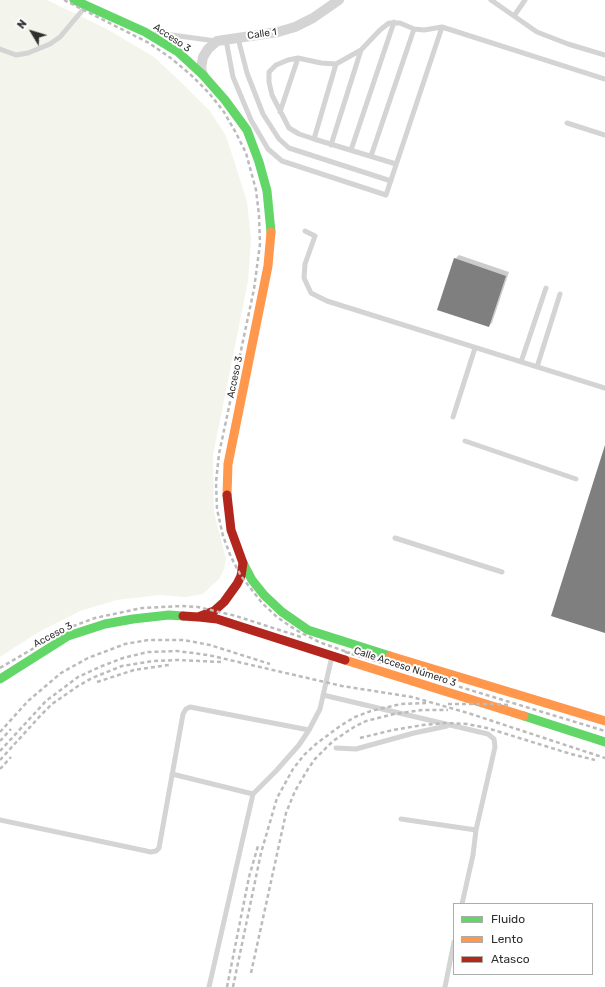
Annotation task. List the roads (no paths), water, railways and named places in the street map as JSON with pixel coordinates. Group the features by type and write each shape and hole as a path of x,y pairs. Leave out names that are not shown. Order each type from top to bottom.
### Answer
{"main road":[{"name":"Acceso 3","path":"0,679 68,636 105,624 133,618 169,615 198,616 214,611 224,602 237,584 241,576 243,563 230,524 227,498 228,464 268,266 271,229 267,192 259,162 247,130 225,100 203,75 178,52 145,32 74,0"},
{"name":"Calle Acceso Número 3","path":"243,563 252,580 264,595 294,621 314,632 605,721"},
{"name":"Calle Acceso Número 3","path":"198,616 217,619 605,742"}],"street":[{"name":"Calle 1","path":"221,40 278,32 295,27 313,18 339,0"},
{"path":"203,75 201,68 208,49 221,40"}],"lane":[{"path":"491,0 537,32 568,44 605,55"},
{"path":"514,16 525,0"},
{"path":"0,49 16,55 28,53 50,44 60,37 82,3"},
{"path":"351,150 394,22"},
{"path":"396,164 331,145 299,134 289,128 272,96 269,82 269,72 276,65 298,58 320,63 336,64 361,50 380,30 389,23 394,22 414,29 424,30 442,27 605,79"},
{"path":"145,32 221,40 233,77 251,120 268,149 282,161 386,195 442,27"},
{"path":"371,156 414,29"},
{"path":"238,38 247,73 263,114 279,140 290,148 391,181"},
{"path":"331,145 361,50"},
{"path":"280,112 298,58"},
{"path":"314,139 336,64"},
{"path":"567,123 605,134"},
{"path":"305,231 315,236 305,264 304,278 311,293 327,301 605,388"},
{"path":"521,362 546,288"},
{"path":"537,367 560,294"},
{"path":"453,417 475,348"},
{"path":"465,440 576,479"},
{"path":"395,538 502,572"},
{"path":"209,987 253,794 276,771 310,730 320,709 332,655"},
{"path":"323,695 488,734 494,739 495,747 476,830 462,903"},
{"path":"0,820 151,852 156,851 159,848 183,714 190,707 310,730"},
{"path":"336,748 356,749 450,725"},
{"path":"172,774 253,794"},
{"path":"401,819 476,830"},
{"path":"444,987 453,946"}],"railway":[{"path":"64,0 149,43 172,59 209,93 224,112 246,153 256,190 260,244 254,289 219,454 216,482 217,509 223,536 231,557 241,576 262,603 277,617 296,630 319,642 350,653"},
{"path":"0,668 68,628 95,618 142,608 182,606 198,607 236,616 301,637"},
{"path":"0,732 28,701 61,673 88,658 125,644 148,640 183,640 210,645 270,664"},
{"path":"0,751 46,701 78,677 123,658 148,652 177,651 208,655 342,686 412,697 468,713 605,758"},
{"path":"345,652 605,731"},
{"path":"0,760 52,704 92,678 122,666 153,661 178,660 221,662"},
{"path":"97,682 134,670 169,665"},
{"path":"233,987 261,853 277,798 293,769 304,755 316,744 355,717 371,711 401,704 426,703"},
{"path":"448,704 508,705"},
{"path":"251,973 286,813 295,791 315,759 333,741 366,721 394,714 422,710 448,710"},
{"path":"360,738 423,725 446,723 467,724 487,728 595,760"},
{"path":"0,741 11,729"},
{"path":"0,769 11,757"},
{"path":"227,987 249,877 258,846"}]}
